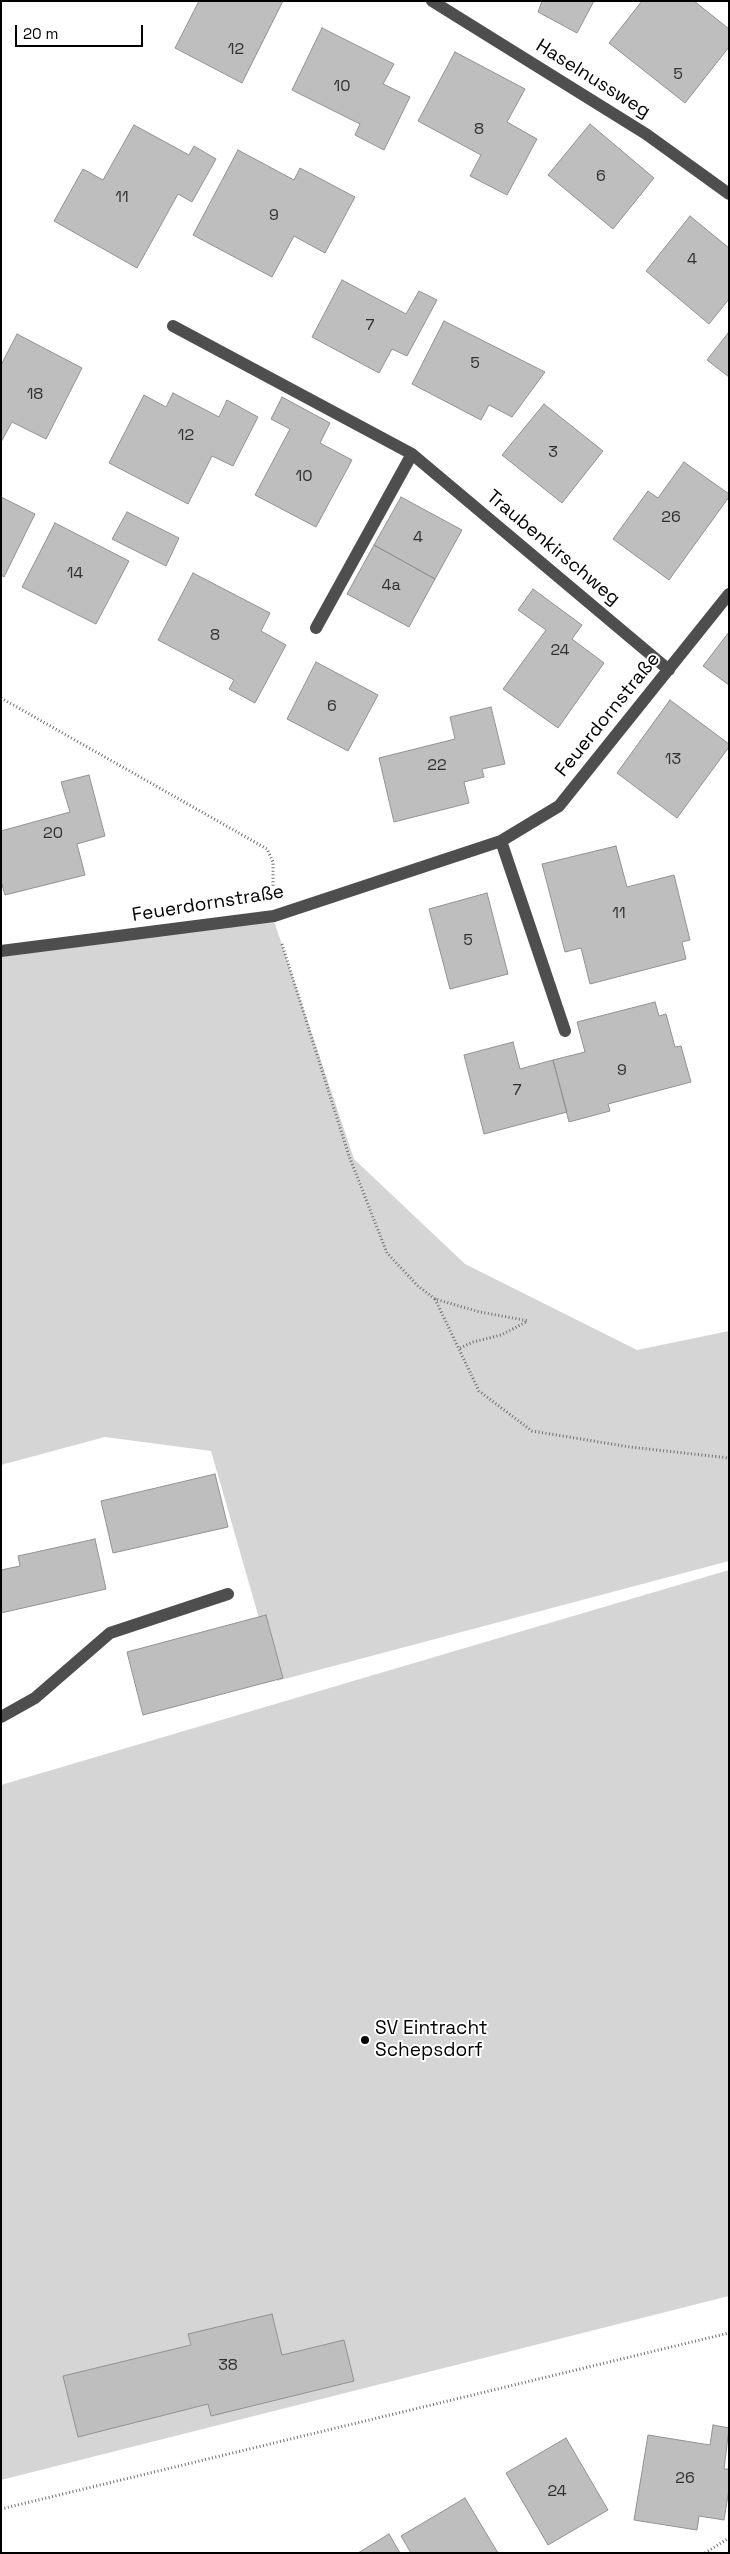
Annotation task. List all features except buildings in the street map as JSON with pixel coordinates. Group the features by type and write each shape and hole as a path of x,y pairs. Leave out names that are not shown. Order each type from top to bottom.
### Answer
{"street":[{"name":"Haselnussweg","path":"432,1 646,134 729,194"},
{"name":"Traubenkirschweg","path":"173,326 412,454 669,670"},
{"path":"316,628 412,454"},
{"name":"Feuerdornstraße","path":"1,951 274,916 501,841 559,806 729,594"},
{"path":"501,841 565,1031"},
{"path":"1,1717 34,1698 110,1633 228,1594"}],"path":[{"path":"1,698 267,849 273,862 274,916 349,1156 387,1252 418,1286 435,1298 480,1312 529,1321 501,1335 473,1342 460,1348"},
{"path":"435,1298 479,1391 532,1431 630,1447 729,1458"},
{"path":"1,2509 729,2333"},
{"path":"705,2553 729,2538"}],"shaded area":[{"path":"273,918 354,1159 465,1264 637,1350 729,1331 729,1561 277,1681 211,1451 105,1437 1,1465 1,957"},
{"name":"SV Eintracht Schepsdorf","path":"729,1570 729,2296 1,2480 1,1785"}],"place":[{"name":"SV Eintracht Schepsdorf","path":"365,2040"}]}
